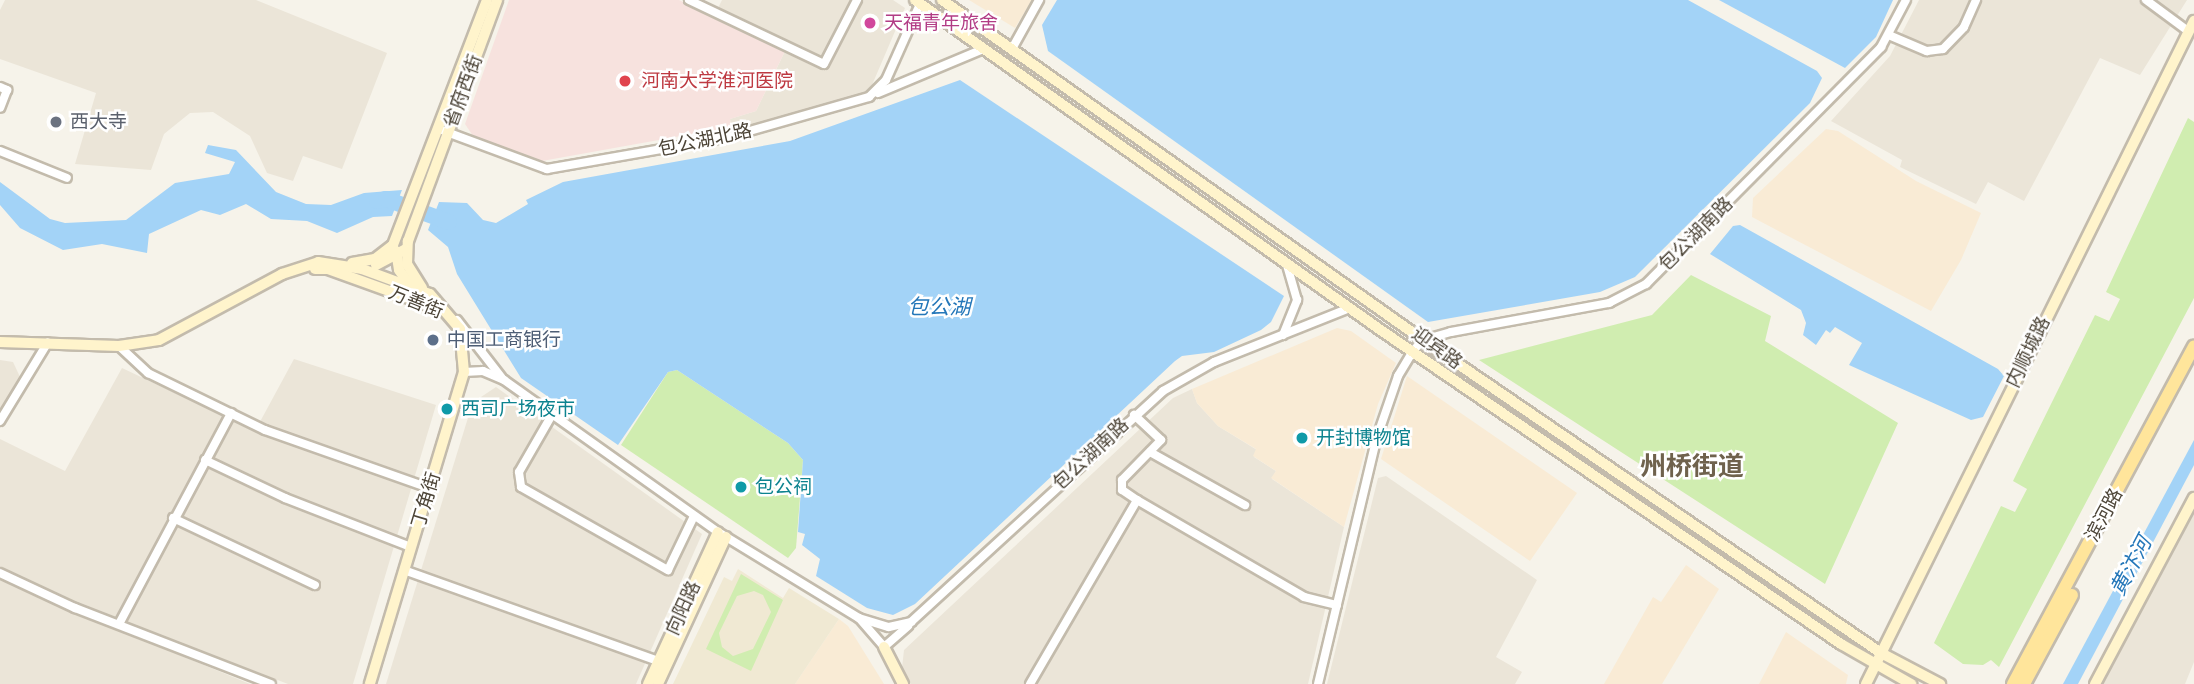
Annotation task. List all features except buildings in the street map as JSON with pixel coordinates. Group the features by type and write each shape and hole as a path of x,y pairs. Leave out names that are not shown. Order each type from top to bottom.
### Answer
{"main road":[{"name":"滨河路","path":"2013,684 2194,346"},
{"name":"滨河路","path":"2024,684 2194,364"}],"street":[{"name":"省府西街","path":"443,130 487,0"},
{"name":"省府西街","path":"403,242 423,181 497,0"},
{"path":"689,0 824,64 857,0"},
{"name":"迎宾路","path":"942,0 1013,47 1423,340 1881,653 1940,684"},
{"path":"1013,47 1039,0"},
{"name":"包公湖南路","path":"1423,340 1609,303 1638,290 1891,36 1906,0"},
{"path":"1891,36 1927,51 1943,50 1964,27 1976,0"},
{"path":"2146,0 2151,8 2191,26"},
{"path":"869,97 886,80 919,1"},
{"name":"迎宾路","path":"919,1 1350,308 1875,666 1911,684"},
{"name":"内顺城路","path":"1866,684 2191,26"},
{"name":"包公湖北路","path":"443,130 553,169 725,138 869,97 983,49"},
{"path":"0,87 7,90 0,108"},
{"path":"0,151 67,178"},
{"path":"328,269 362,269 396,256 403,242"},
{"path":"339,263 375,259 403,242"},
{"path":"403,242 412,275 430,299"},
{"path":"396,256 410,285 430,299"},
{"name":"万善街","path":"0,342 119,346 173,335 298,269 318,262 339,263 410,285"},
{"path":"1281,337 1297,300 1295,281 1285,262"},
{"name":"万善街","path":"298,269 328,269 430,299 452,316"},
{"name":"包公湖南路","path":"884,647 1134,415 1192,372 1350,308"},
{"path":"452,316 467,328 504,380"},
{"name":"丁角街","path":"369,684 464,372 464,339 452,316"},
{"path":"1318,684 1376,440 1398,376 1423,340"},
{"path":"0,421 48,342"},
{"path":"119,346 148,373 231,414 429,488"},
{"path":"464,372 483,371 504,380 694,516 859,618 889,627 911,622"},
{"path":"553,413 519,472 521,487 668,570 694,516"},
{"path":"119,624 173,518 231,414"},
{"path":"1134,415 1161,440 1121,485 1137,500 1304,597 1337,605"},
{"path":"1150,452 1245,505"},
{"path":"205,460 285,498 411,547"},
{"path":"2095,684 2194,498"},
{"path":"1030,684 1137,500"},
{"path":"173,518 315,586"},
{"name":"向阳路","path":"648,684 722,534"},
{"name":"向阳路","path":"658,684 722,534"},
{"path":"404,570 658,661"},
{"path":"0,573 271,684"},
{"path":"859,618 884,647 903,684"}],"shaded area":[{"path":"5,0 256,0 387,53 342,169 303,156 293,181 267,173 250,136 213,112 190,113 164,134 151,170 75,164 96,93 0,59 0,10"},
{"name":"河南大学淮河医院","path":"509,0 679,0 785,51 756,111 730,119 731,127 542,161 473,136 465,124"},
{"path":"722,0 893,0 905,8 872,85 864,93 732,131 730,119 756,111 788,45 718,8"},
{"path":"969,0 1032,0 1015,28"},
{"path":"1919,0 2187,0 2140,75 2100,58 2024,201 1988,182 1976,204 1900,167 1902,160 1831,121 1890,56"},
{"path":"1826,129 1838,131 1916,181 1981,213 1961,260 1931,311 1752,217 1753,198"},
{"name":"开封博物馆","path":"1337,328 1351,331 1396,363 1378,404 1344,527 1271,478 1276,471 1253,456 1256,449 1218,426 1197,403 1192,389"},
{"path":"294,359 436,405 353,684 288,684 53,594 0,568 0,439 65,471 122,368 255,431"},
{"path":"0,360 13,362 21,379 0,414"},
{"path":"1407,376 1577,493 1530,561 1381,459"},
{"path":"496,387 702,534 636,684 386,684 467,421 475,401"},
{"path":"1192,389 1197,403 1218,426 1257,450 1254,457 1276,471 1272,479 1344,527 1308,684 911,684 902,668 904,650 1173,398"},
{"path":"1386,476 1537,580 1496,657 1522,672 1515,684 1327,684 1378,478"},
{"path":"2194,513 2194,662 2185,684 2100,684"},
{"path":"1686,565 1719,589 1662,684 1604,684 1653,597 1661,602"},
{"path":"738,569 783,598 789,588 839,619 795,684 673,684 724,577 732,581"},
{"path":"0,576 51,602 250,684 0,684"},
{"path":"839,619 848,626 884,684 795,684"},
{"path":"1786,632 1848,675 1846,684 1759,684"}],"green space":[{"path":"2188,118 2194,122 2194,298 1999,667 1991,660 1983,665 1963,664 1934,643 2001,506 2015,512 2027,489 2013,481 2095,315 2109,321 2120,299 2106,292"},
{"path":"1691,275 1771,316 1765,341 1898,423 1825,584 1479,360 1652,315"},
{"name":"包公祠","path":"677,370 788,443 803,460 796,548 788,558 621,445 668,372"},
{"path":"741,574 783,600 751,671 706,649","holes":["754,591 763,595 771,612 753,649 733,656 722,647 719,633 737,596"]}],"water":[{"path":"1057,0 1688,0 1817,71 1822,78 1810,103 1635,277 1600,292 1428,322 1048,51 1042,25"},
{"path":"1719,0 1893,0 1876,37 1845,68"},
{"name":"包公湖","path":"960,80 1284,296 1271,322 1261,330 1214,352 1182,356 1175,361 915,604 893,615 867,608 816,576 820,559 802,545 805,534 798,532 803,460 788,443 677,370 668,372 618,445 521,378 457,274 448,247 428,230 439,202 467,203 483,220 496,223 528,204 526,200 563,182 790,141"},
{"path":"208,145 236,150 276,192 306,204 331,205 364,193 402,190 392,216 373,217 337,233 307,221 271,219 246,204 220,215 201,210 149,234 147,253 102,244 63,250 20,228 0,205 0,182 50,219 65,223 126,220 175,183 229,174 235,162 205,153"},
{"path":"1740,225 1998,369 2004,376 1983,417 1971,420 1849,365 1862,343 1835,327 1830,333 1826,330 1816,345 1803,335 1806,323 1801,310 1710,254 1733,226"},
{"name":"黄汴河","path":"2194,440 2194,465 2078,684 2063,684"}],"waterway":[{"path":"377,201 386,199 449,222"}],"place":[{"name":"天福青年旅舍","path":"870,23"},
{"name":"河南大学淮河医院","path":"625,81"},
{"name":"西大寺","path":"56,122"},
{"name":"中国工商银行","path":"433,340"},
{"name":"西司广场夜市","path":"447,409"},
{"name":"开封博物馆","path":"1302,438"},
{"name":"包公祠","path":"741,487"}],"district":[{"name":"州桥街道","path":"1692,467"}]}
